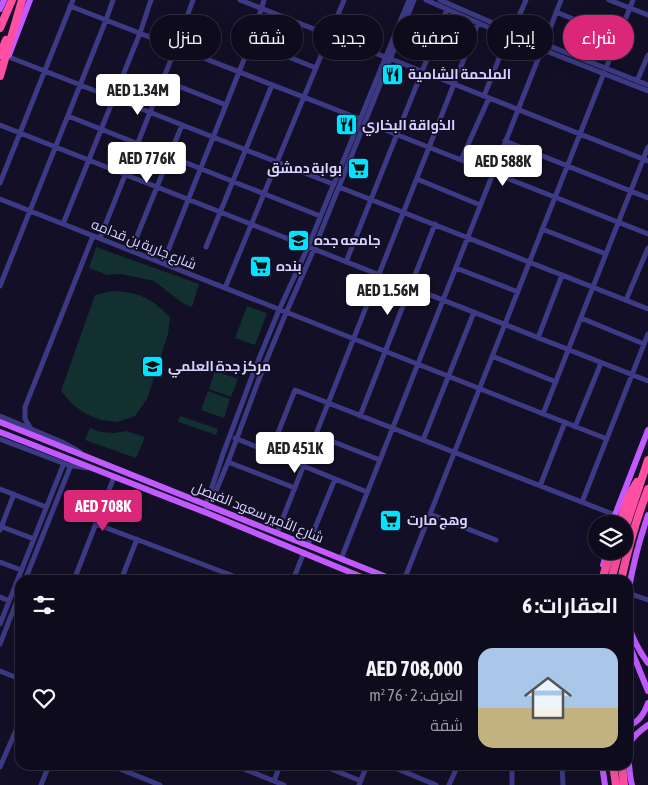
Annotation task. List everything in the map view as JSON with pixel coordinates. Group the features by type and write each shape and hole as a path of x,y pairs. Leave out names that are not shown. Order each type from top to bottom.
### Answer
{"highway":[{"path":"0,28 12,0"},
{"path":"0,55 22,0"},
{"path":"0,76 22,0"},
{"path":"623,515 628,497 647,460"},
{"path":"629,515 647,460"},
{"path":"622,575 636,519 648,491"},
{"path":"604,575 608,560"},
{"path":"613,575 617,560"},
{"path":"616,770 625,783"},
{"path":"623,770 625,783"}],"main road":[{"path":"0,9 4,0"},
{"path":"0,76 30,0"},
{"name":"شارع الأمير سعود الفيصل","path":"0,422 96,460 207,508 350,575"},
{"path":"615,515 648,430"},
{"name":"شارع الأمير سعود الفيصل","path":"0,432 114,477 277,532 381,575"},
{"path":"631,575 640,537 648,515"},
{"path":"603,575 605,560"},
{"path":"633,640 641,655 648,663"},
{"path":"633,654 648,691"},
{"path":"639,721 648,703"},
{"path":"633,724 648,715"},
{"path":"633,738 635,734 648,725"},
{"path":"603,770 605,785"},
{"path":"625,783 626,770"},
{"path":"625,783 627,770"}],"street":[{"path":"0,286 113,0"},
{"path":"63,224 140,33 151,0"},
{"path":"188,15 193,0"},
{"path":"240,0 313,29"},
{"path":"259,15 264,0"},
{"path":"338,15 344,0"},
{"path":"207,508 228,462 286,313 314,249 411,0 418,0"},
{"path":"426,0 487,26"},
{"path":"440,0 487,23"},
{"path":"519,15 526,0"},
{"path":"553,20 561,0"},
{"path":"609,0 648,15"},
{"path":"627,15 633,0"},
{"path":"0,183 72,3 106,20 150,37"},
{"path":"346,262 447,9"},
{"path":"556,12 563,15"},
{"path":"277,532 478,23"},
{"path":"553,50 648,91"},
{"path":"637,81 648,55"},
{"path":"383,56 646,160"},
{"path":"9,57 333,184"},
{"path":"100,238 171,60"},
{"path":"209,60 648,234"},
{"path":"163,263 244,60"},
{"path":"296,60 316,68"},
{"path":"225,288 319,60"},
{"path":"461,160 500,60"},
{"path":"341,559 538,60"},
{"path":"406,575 609,60"},
{"path":"605,71 648,85"},
{"path":"163,80 226,105"},
{"path":"206,247 272,85"},
{"path":"68,116 320,216"},
{"path":"207,508 230,436 279,310 308,247 333,184 363,120"},
{"path":"0,125 648,381"},
{"path":"131,251 182,125"},
{"path":"506,141 648,198"},
{"path":"543,414 618,222 646,160 648,147"},
{"path":"417,179 480,205"},
{"path":"339,186 648,309"},
{"name":"شارع جارية بن قدامه","path":"0,199 607,439"},
{"path":"360,416 435,224"},
{"path":"542,229 606,254"},
{"path":"31,429 25,419 25,407 93,236"},
{"path":"626,300 648,248"},
{"path":"456,268 518,292"},
{"path":"538,338 562,275"},
{"path":"423,440 474,312"},
{"path":"581,318 644,344"},
{"path":"582,502 648,334"},
{"path":"492,356 556,382"},
{"path":"576,427 601,363"},
{"path":"270,453 295,390 615,515"},
{"path":"247,391 254,393"},
{"path":"0,416 62,442 96,460"},
{"path":"540,486 564,422"},
{"path":"316,435 380,460"},
{"path":"230,436 367,492"},
{"path":"0,439 64,463 96,470"},
{"path":"228,462 295,488"},
{"path":"20,575 64,463"},
{"path":"27,575 71,465"},
{"path":"76,575 114,477"},
{"path":"308,545 335,479"},
{"path":"0,489 46,507"},
{"path":"14,494 0,528 34,539"},
{"path":"430,514 496,540"},
{"path":"96,524 231,575"},
{"path":"123,575 137,539"},
{"path":"295,575 304,552"},
{"path":"0,562 22,570"},
{"path":"0,624 15,587"},
{"path":"633,596 648,600"},
{"path":"0,597 9,601"},
{"path":"0,644 15,606"},
{"path":"0,671 15,677"},
{"path":"0,767 15,732"},
{"path":"41,785 47,770"},
{"path":"122,770 160,785"},
{"path":"246,770 284,785"},
{"path":"274,781 278,770"},
{"path":"332,770 360,783 365,770"},
{"path":"401,770 436,785"},
{"path":"450,785 456,770"},
{"path":"512,770 512,785"},
{"path":"562,770 563,785"}],"green space":[{"path":"96,247 199,284 192,307 184,304 154,281 121,274 107,275 89,268"},
{"path":"111,291 137,294 144,297 170,317 168,334 147,399 135,416 117,422 101,420 86,414 72,404 61,391 95,295"},
{"path":"247,306 267,313 255,345 235,338"},
{"path":"215,371 238,379 231,397 209,389"},
{"path":"208,391 230,399 224,418 201,410"},
{"path":"180,416 218,429 216,435 178,422"},
{"path":"90,428 101,432 114,433 126,431 145,437 136,458 85,440"}],"place":[{"name":"الملحمة الشامية","path":"392,74"},
{"name":"الذواقة البخاري","path":"346,125"},
{"name":"بوابة دمشق","path":"358,168"},
{"name":"جامعه جده","path":"298,240"},
{"name":"بنده","path":"260,266"},
{"name":"مركز جدة العلمي","path":"152,366"},
{"name":"وهج مارت","path":"391,520"}]}
